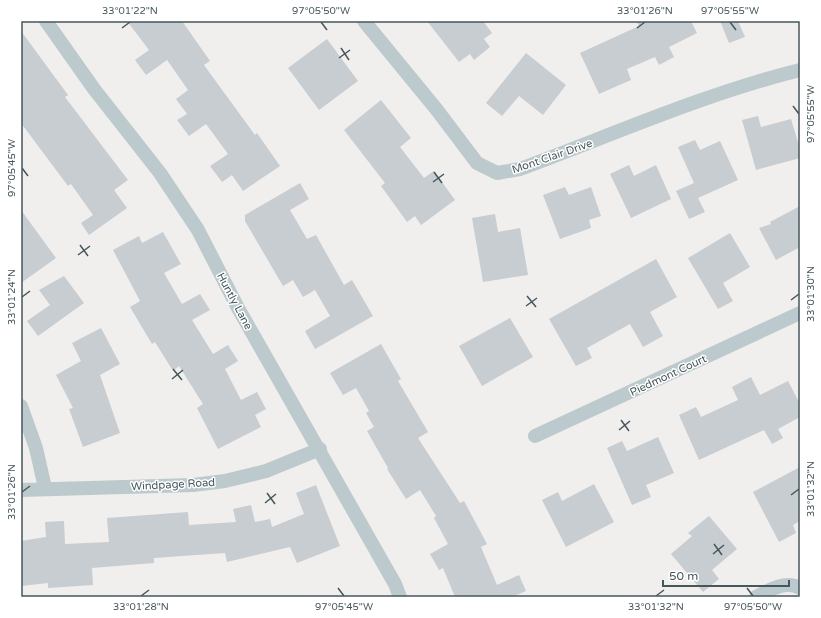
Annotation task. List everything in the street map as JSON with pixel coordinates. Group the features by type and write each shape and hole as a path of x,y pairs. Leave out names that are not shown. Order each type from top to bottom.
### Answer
{"street":[{"name":"Huntly Lane","path":"46,21 94,89 160,173 198,230 238,308 320,449 395,584 400,597"},
{"name":"Mont Clair Drive","path":"364,21 437,110 477,163 497,173 520,169 696,102 756,82 800,70"},
{"name":"Piedmont Court","path":"535,436 800,313"},
{"path":"21,406 36,448 45,488"},
{"name":"Windpage Road","path":"21,490 193,484 225,481 266,471 320,449"},
{"path":"756,597 778,586 795,585 800,588"}],"building":[{"path":"127,21 182,21 210,61 204,65 255,135 257,133 280,166 243,191 232,175 222,182 210,166 228,154 206,124 189,136 177,120 187,114 176,99 188,90 167,60 146,75 135,60 149,50"},
{"path":"427,21 483,21 492,33 484,39 490,47 474,60 470,54 459,62"},
{"path":"636,21 691,21 697,33 669,47 674,57 659,65 655,57 627,69 631,80 599,94 580,53 639,26"},
{"path":"720,21 738,21 745,37 729,43"},
{"path":"21,31 68,95 65,97 128,180 114,190 127,208 89,235 81,223 93,215 71,184 68,186 21,123"},
{"path":"327,39 358,81 319,110 288,68"},
{"path":"526,53 566,85 543,115 519,96 502,116 486,103"},
{"path":"381,100 411,138 400,147 424,178 434,171 455,200 421,225 415,216 407,222 381,186 385,183 344,130"},
{"path":"758,116 761,127 791,119 800,149 800,158 756,170 742,120"},
{"path":"695,140 700,150 720,141 738,180 698,198 705,212 689,219 676,191 694,183 678,147"},
{"path":"629,165 634,176 656,165 671,199 631,218 610,174"},
{"path":"300,183 309,199 290,210 307,239 316,235 344,285 352,280 373,316 315,349 305,331 330,316 315,290 303,297 293,280 283,286 245,221 245,215"},
{"path":"565,187 569,195 591,187 601,216 589,220 591,228 560,239 543,195"},
{"path":"800,206 800,247 776,260 759,228 771,224 770,222"},
{"path":"21,210 56,258 21,283"},
{"path":"495,214 498,232 520,228 528,275 483,282 472,218"},
{"path":"163,232 181,264 164,273 182,304 200,294 210,310 192,320 213,354 228,345 238,361 225,369 241,400 257,392 266,409 255,415 261,427 218,449 197,408 203,404 179,366 173,371 155,342 152,344 130,307 140,301 113,250 139,236 142,243"},
{"path":"730,233 750,267 723,283 733,301 718,309 688,258"},
{"path":"656,259 677,297 650,312 663,336 643,347 630,324 587,348 592,358 576,366 549,319"},
{"path":"64,276 84,303 38,336 27,321 50,305 39,290"},
{"path":"510,318 533,357 482,386 459,346"},
{"path":"101,328 120,364 100,375 120,433 83,447 69,409 73,408 56,375 81,361 72,343"},
{"path":"381,344 401,379 398,381 428,432 418,438 460,503 464,501 487,544 481,547 497,585 519,575 526,591 512,597 455,597 443,568 439,570 430,554 448,544 434,518 436,516 420,490 406,499 387,469 388,468 367,431 374,427 366,413 369,411 356,388 343,395 330,373"},
{"path":"751,377 760,395 788,381 800,404 800,417 778,429 783,438 772,444 764,430 699,460 679,415 696,407 701,417 738,400 732,387"},
{"path":"658,437 674,473 646,485 651,497 632,505 607,448 622,441 627,451"},
{"path":"800,467 800,521 793,525 796,533 779,542 753,492"},
{"path":"594,484 614,522 566,547 542,500 558,492 562,501"},
{"path":"316,485 340,546 297,563 290,547 227,562 225,553 154,558 154,563 92,568 93,585 48,588 48,583 21,586 21,541 46,537 45,522 64,521 65,544 109,542 107,518 188,512 189,525 236,522 233,509 251,505 255,522 270,519 272,527 304,514 296,493"},
{"path":"709,516 737,549 712,570 719,579 703,592 671,554 692,536 688,533"}]}
